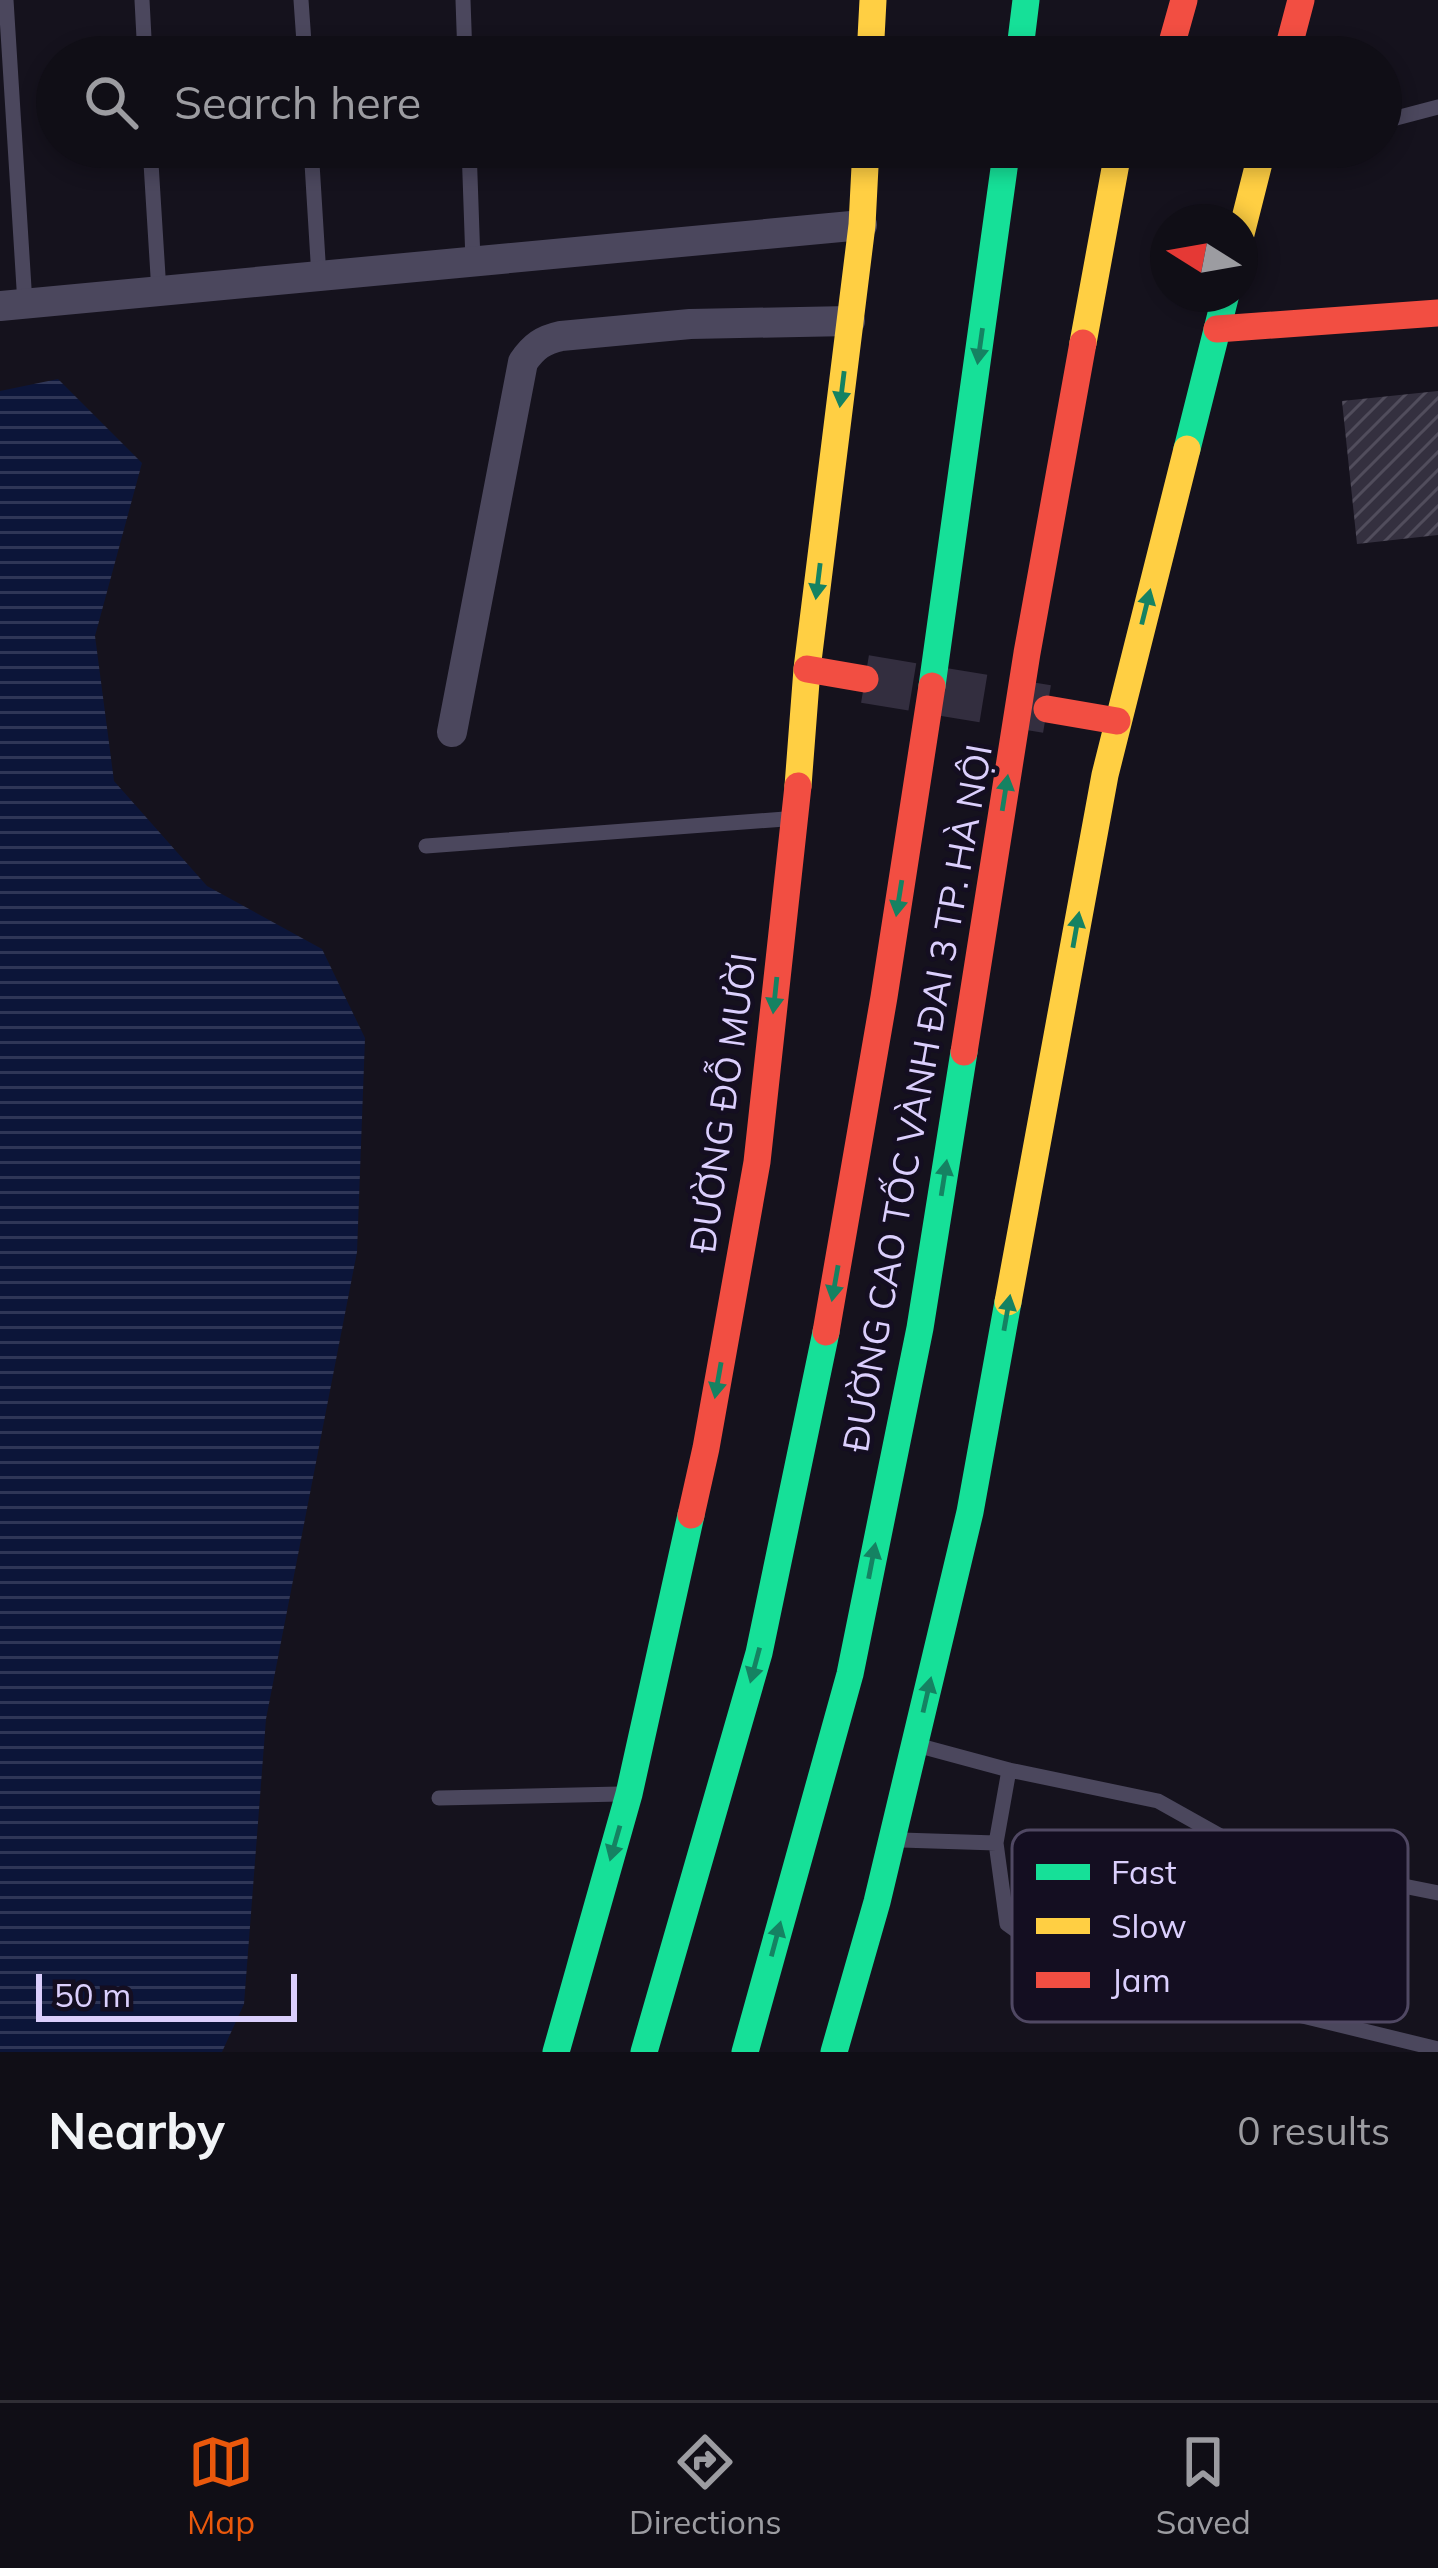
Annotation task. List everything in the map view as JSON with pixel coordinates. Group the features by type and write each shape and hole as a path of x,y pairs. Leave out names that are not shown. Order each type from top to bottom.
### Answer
{"main road":[{"path":"871,36 873,0"},
{"path":"1022,36 1026,0"},
{"path":"1174,36 1184,0"},
{"path":"1292,36 1301,0"},
{"name":"ĐƯỜNG ĐỖ MƯỜI","path":"556,2052 629,1794 706,1448 757,1162 865,168"},
{"path":"987,168 987,293"},
{"name":"ĐƯỜNG CAO TỐC VÀNH ĐAI 3 TP. HÀ NỘI","path":"644,2052 759,1653 830,1312 928,713 1003,168"},
{"name":"ĐƯỜNG CAO TỐC VÀNH ĐAI 3 TP. HÀ NỘI","path":"745,2052 850,1674 920,1328 1028,653 1115,168"},
{"path":"1073,391 1136,168"},
{"path":"1251,204 1262,168"},
{"path":"834,2052 892,1840 970,1512 1100,799 1221,312"},
{"path":"1217,329 1438,314"},
{"path":"807,669 865,679"},
{"path":"1047,709 1117,721"}],"street":[{"path":"13,305 862,225"},
{"path":"452,731 523,362 531,350 561,336 669,326 850,321"}],"lane":[{"path":"6,0 13,305"},
{"path":"142,0 145,36"},
{"path":"302,0 304,36"},
{"path":"463,0 464,36"},
{"path":"1402,116 1438,106"},
{"path":"152,168 159,292"},
{"path":"311,168 319,277"},
{"path":"470,168 473,262"},
{"path":"426,846 794,818"},
{"path":"915,1744 1009,1770 1158,1801 1210,1830"},
{"path":"1009,1770 996,1843 1007,1924 1012,1928"},
{"path":"439,1798 629,1794"},
{"path":"892,1840 996,1843"},
{"path":"1408,1887 1438,1893"},
{"path":"1327,2022 1438,2049"}],"water":[{"path":"58,379 142,463 95,636 114,781 207,886 322,949 365,1038 357,1252 266,1719 244,2004 222,2052 0,2052 0,391"}],"building":[{"path":"1438,391 1438,535 1357,544 1342,401"}],"tunnel":[{"path":"865,679 1047,709"}],"traffic: fast":[{"path":"1022,36 1026,0"},
{"path":"932,686 1004,168"},
{"path":"1187,449 1221,312"},
{"path":"745,2052 850,1674 920,1328 964,1052"},
{"path":"834,2052 877,1902 970,1512 1008,1302"},
{"path":"644,2052 759,1653 826,1332"},
{"path":"556,2052 629,1794 691,1515"}],"traffic: slow":[{"path":"871,36 873,0"},
{"path":"798,786 807,669 862,225 865,168"},
{"path":"1083,343 1115,168"},
{"path":"1249,204 1258,168"},
{"path":"1008,1302 1105,775 1187,449"}],"traffic: jam":[{"path":"1174,36 1184,0"},
{"path":"1292,36 1301,0"},
{"path":"1217,329 1438,313"},
{"path":"964,1052 1027,653 1083,343"},
{"path":"807,669 865,679"},
{"path":"826,1332 932,686"},
{"path":"1047,709 1117,721"},
{"path":"691,1515 757,1162 798,786"}]}
